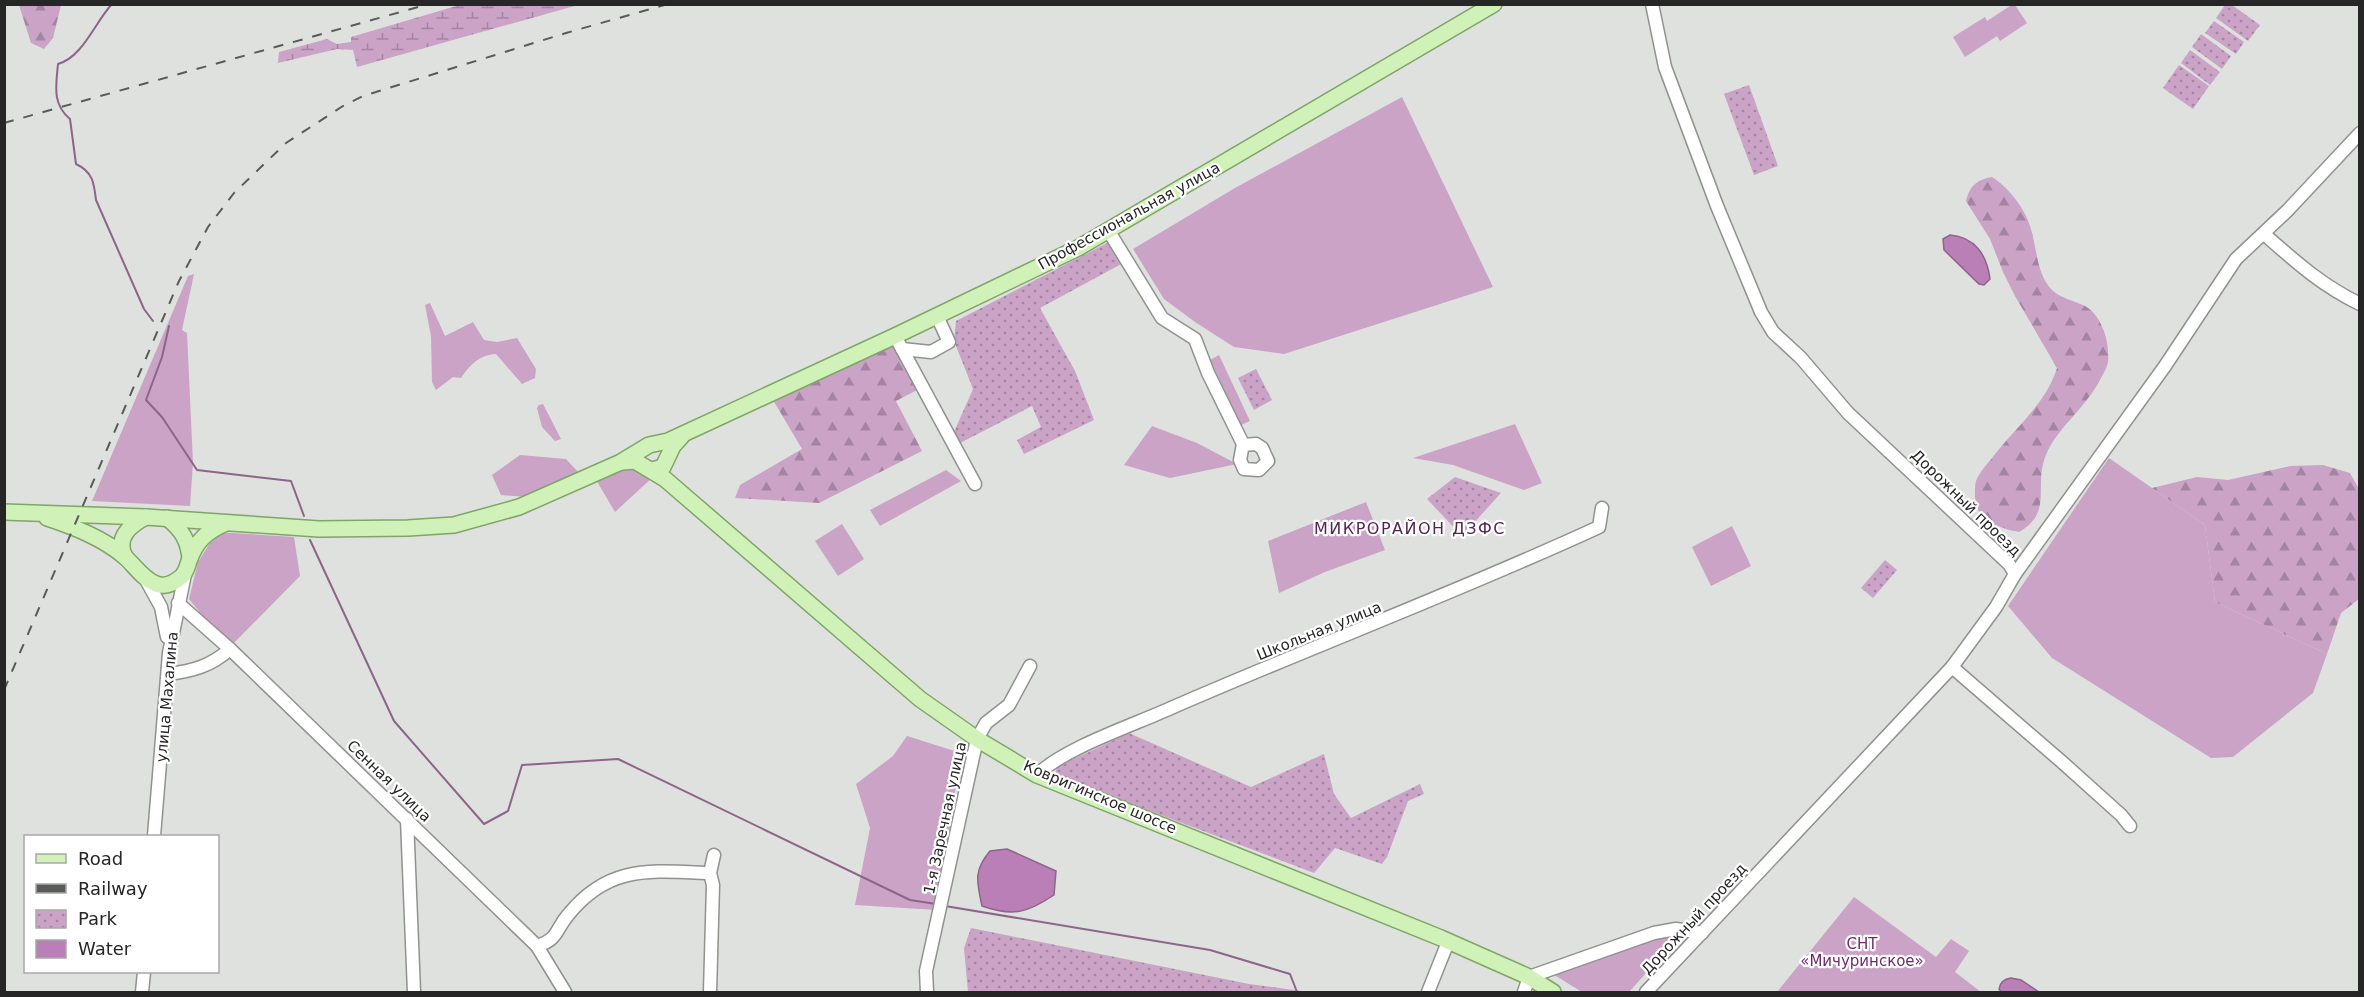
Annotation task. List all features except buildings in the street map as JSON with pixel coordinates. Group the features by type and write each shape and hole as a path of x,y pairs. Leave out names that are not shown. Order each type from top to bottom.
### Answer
{"main road":[{"name":"Профессиональная улица","path":"167,518 346,530 454,525 519,507 621,462 655,458 687,432 898,342 937,316 1049,262 1108,230 1494,4"},
{"name":"Ковригинское шоссе","path":"655,458 675,487 920,699 977,739 1037,775 1448,942 1529,977 1553,993"},
{"path":"4,512 167,518 183,533 190,558"},
{"path":"33,513 74,528 105,543 156,584 163,586 174,583 185,574"},
{"path":"125,557 122,548 125,533 129,527 146,517"},
{"name":"улица Махалина","path":"185,574 200,539 213,529 227,523"}],"street":[{"name":"Дорожный проезд","path":"1646,993 1952,667 1996,607 2015,574 2009,564 1848,413 1801,358 1773,332 1756,301 1665,67 1652,4"},
{"path":"2015,574 2165,366 2236,259 2310,188 2360,133"},
{"path":"1108,230 1162,318 1195,339 1208,373 1243,445"},
{"path":"2264,234 2314,278 2331,290 2360,304"},
{"path":"898,342 931,352 949,342 937,316"},
{"path":"898,342 975,484"},
{"name":"Школьная улица","path":"1037,775 1047,765 1081,748 1192,699 1508,568 1599,527 1602,508"},
{"name":"улица Махалина","path":"154,835 169,653 185,574"},
{"path":"144,576 161,607 169,653"},
{"name":"Сенная улица","path":"178,603 230,649 537,946 565,993"},
{"path":"168,674 204,667 215,662 230,649"},
{"name":"1-я Заречная улица","path":"927,993 926,971 977,739 986,723 1009,705 1030,666"},
{"path":"1952,667 2130,826"},
{"path":"407,819 414,993"},
{"path":"711,993 713,885 710,873 714,855"},
{"path":"537,946 550,942 567,915 591,890 610,880 628,874 710,873"},
{"path":"1524,993 1529,977 1654,933 1676,929 1702,933"},
{"path":"1428,993 1448,942"},
{"path":"142,993 144,973"}],"green space":[{"path":"463,4 578,5 357,67 353,50 337,49 278,63 279,52 327,39 337,44 351,42 351,37"},
{"path":"2013,4 2027,23 2000,41 1997,36 1965,57 1953,37 1985,17 1987,21"},
{"path":"19,5 61,5 53,38 44,49 31,43"},
{"path":"2225,5 2232,5 2260,25 2248,41 2216,18"},
{"path":"2214,21 2244,42 2236,54 2205,33"},
{"path":"2201,34 2231,56 2222,69 2192,47"},
{"path":"2190,50 2220,72 2210,85 2181,63"},
{"path":"2179,65 2209,86 2193,109 2163,88"},
{"path":"1749,85 1778,166 1754,175 1724,94"},
{"path":"1402,97 1493,287 1284,354 1234,347 1164,299 1133,249 1235,188"},
{"path":"1992,177 2009,192 2024,212 2040,268 2047,283 2055,293 2091,310 2104,330 2108,355 2106,368 2095,389 2051,445 2043,466 2041,498 2036,516 2019,532 1996,525 1983,516 1976,503 1976,482 1986,466 2037,405 2057,368 2015,296 1990,239 1966,201 1975,184"},
{"path":"1111,241 1125,262 1040,308 1075,371 1094,420 1024,454 1017,440 1041,427 1032,406 960,443 954,432 973,389 954,341 956,321"},
{"path":"194,274 182,330 187,333 193,463 190,506 92,501 188,276"},
{"path":"430,303 445,336 473,322 484,340 497,342 517,338 536,369 535,378 522,384 496,354 480,359 461,378 453,377 436,390 432,382 431,336 425,305"},
{"path":"892,341 919,389 896,401 922,451 819,503 735,498 740,485 802,449 773,400"},
{"path":"1219,355 1250,421 1241,425 1210,360"},
{"path":"1256,369 1272,400 1254,410 1238,378"},
{"path":"543,404 561,439 555,441 542,427 537,408"},
{"path":"1515,424 1542,483 1524,490 1453,465 1413,458"},
{"path":"1152,426 1197,443 1237,464 1170,478 1124,465"},
{"path":"520,455 566,459 579,473 527,497 501,495 492,475"},
{"path":"2109,458 2205,525 2215,602 2327,654 2313,693 2233,757 2211,758 2052,658 2008,606"},
{"path":"630,464 653,477 615,512 595,478"},
{"path":"2323,465 2350,473 2359,489 2359,599 2341,613 2327,654 2215,602 2205,525 2152,488 2197,477 2228,480 2290,466"},
{"path":"946,470 961,481 880,526 870,510"},
{"path":"1455,477 1501,493 1462,536 1427,499"},
{"path":"1366,502 1385,550 1325,572 1279,593 1268,541"},
{"path":"842,524 864,559 838,576 815,541"},
{"path":"1732,526 1751,566 1711,586 1692,547"},
{"path":"217,532 294,537 300,576 229,648 189,599 198,562"},
{"path":"1885,560 1897,570 1873,598 1861,588"},
{"path":"1129,733 1251,787 1324,754 1334,794 1351,818 1420,784 1424,794 1408,801 1387,857 1382,864 1335,848 1314,873 1055,775 1057,767"},
{"path":"907,736 961,753 937,910 855,905 870,828 856,784 893,756"},
{"name":"СНТ «Мичуринское»","path":"1854,897 1936,957 1951,939 1969,951 1955,972 1981,992 1777,992"},
{"path":"971,928 1249,984 1309,992 968,992 964,948"},
{"path":"1665,935 1675,941 1629,992 1582,992 1551,973"}],"water":[{"path":"1950,235 1959,236 1973,243 1983,255 1990,279 1984,285 1979,284 1944,250 1943,239"},
{"path":"1007,849 1056,871 1054,895 1036,906 1020,911 1003,911 982,906 978,883 981,865 990,851"},
{"path":"2011,978 2021,980 2039,992 2001,992 1999,989 2001,983"}],"waterway":[{"path":"112,4 82,47 67,60 58,64 56,94 60,107 70,119 76,164 82,167 92,179 96,200 144,309 153,321"},
{"path":"169,326 162,357 146,400 162,417 197,470 291,481 304,516"},
{"path":"310,540 394,721 484,824 508,811 522,765 618,759 910,900 936,904"},
{"path":"945,906 1210,950 1290,974 1297,992"}],"railway":[{"path":"4,123 429,4"},
{"path":"4,690 179,281 208,227 234,193 286,143 343,106 363,96 668,4"}],"district":[{"name":"МИКРОРАЙОН ДЗФС","path":"1410,528"}]}
